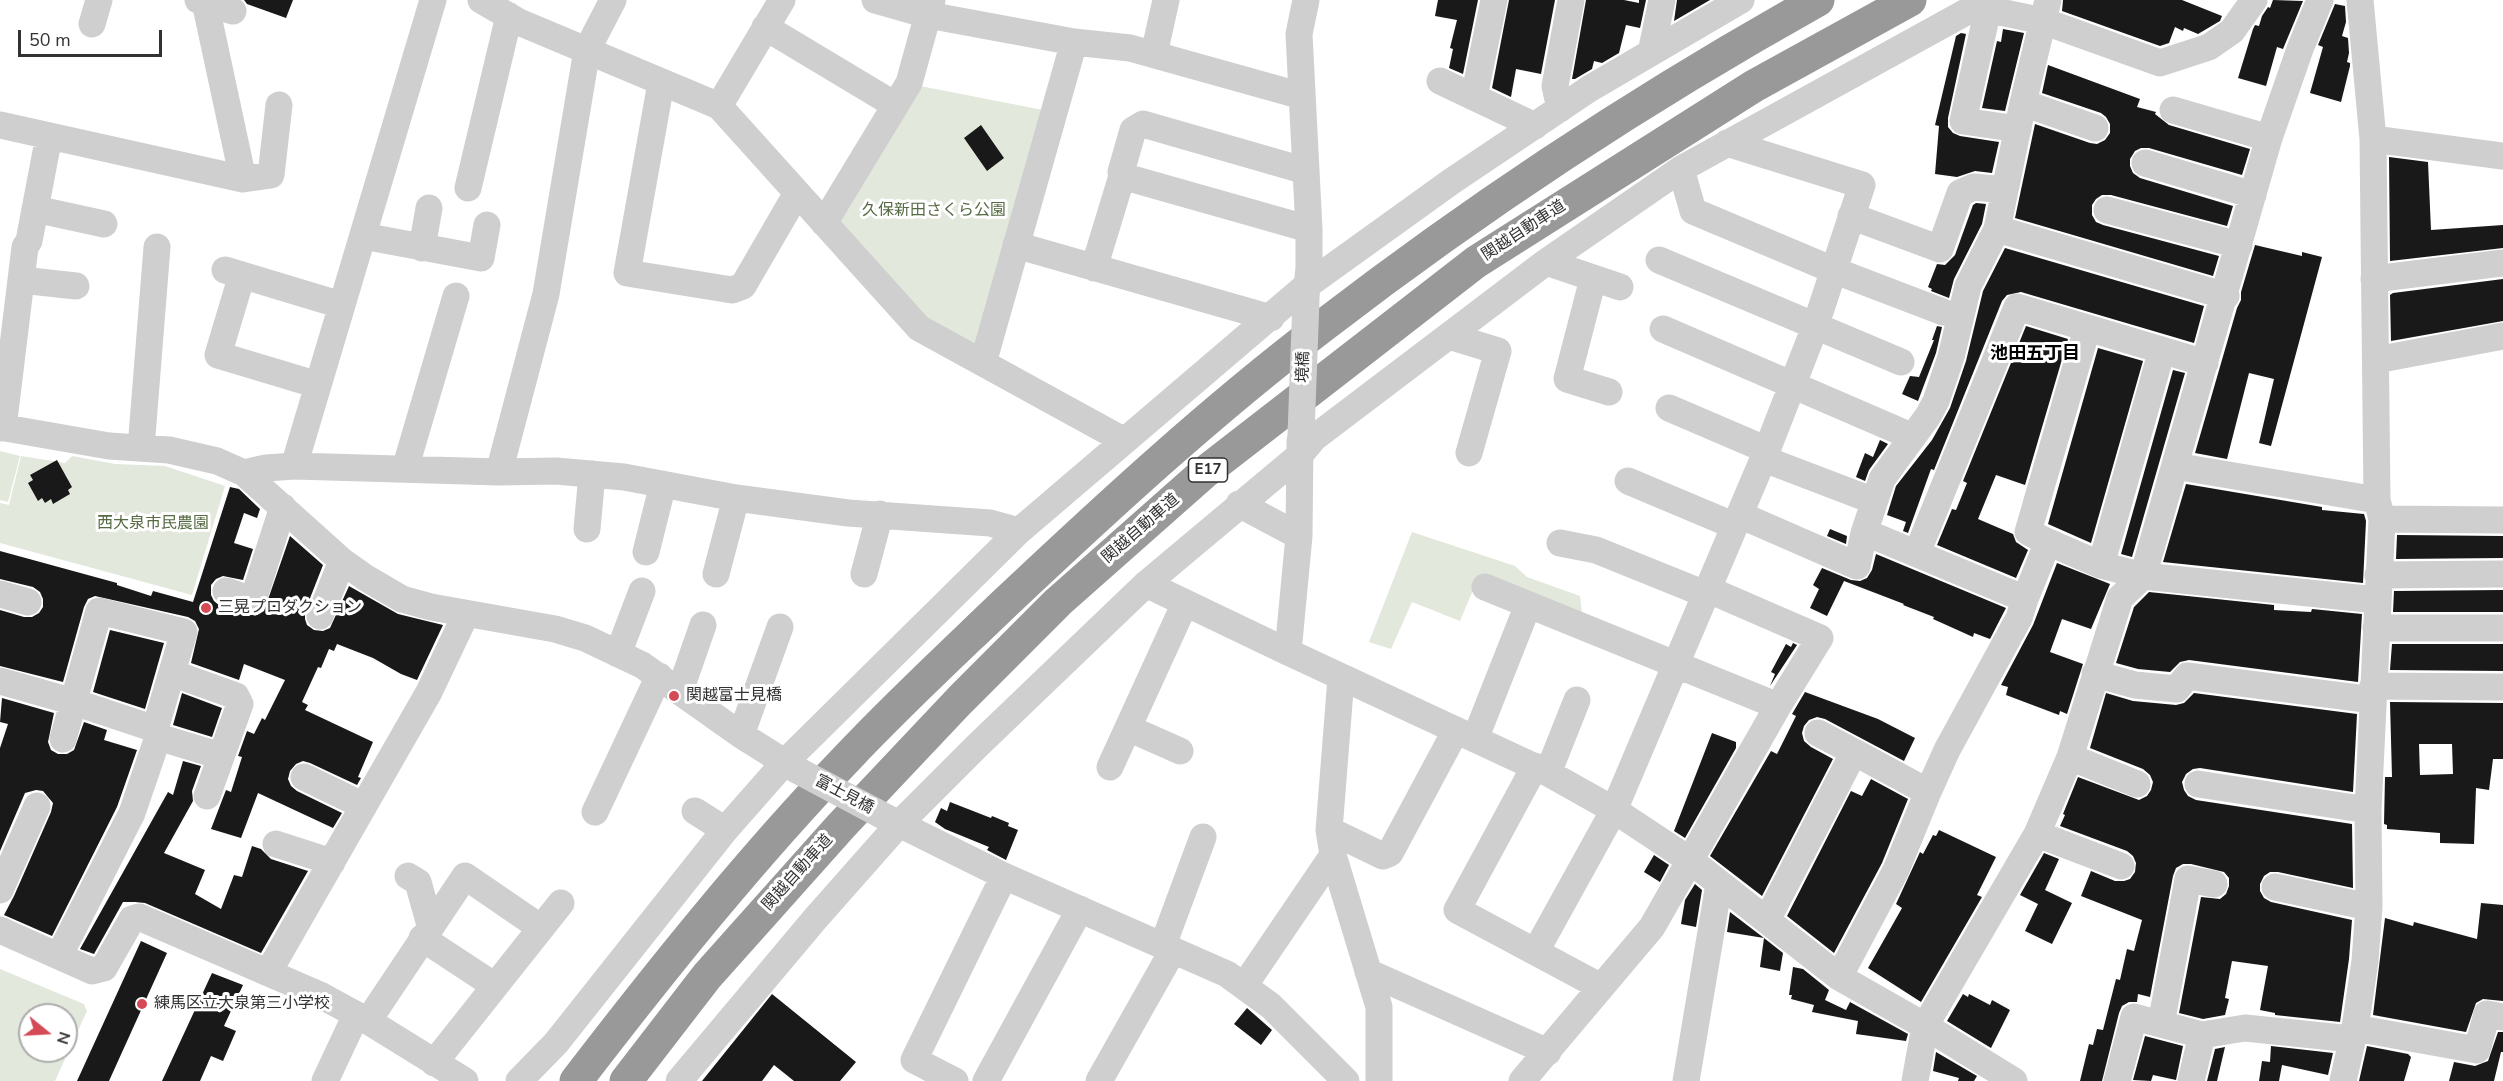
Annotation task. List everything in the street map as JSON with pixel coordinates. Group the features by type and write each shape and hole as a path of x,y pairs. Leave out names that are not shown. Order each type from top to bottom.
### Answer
{"highway":[{"name":"E17","path":"576,1081 679,950 849,755 1087,525 1202,423 1322,326 1475,213 1559,156 1818,0"},
{"name":"関越自動車道","path":"626,1081 707,976 841,826 960,700 1058,602 1205,472 1476,262 1754,86 1910,0"}],"street":[{"path":"294,466 433,0"},
{"path":"481,0 509,16 719,106 919,328 1123,440"},
{"path":"499,472 546,294 587,50 613,0"},
{"path":"719,106 782,0"},
{"path":"1154,54 1166,0"},
{"name":"境橋","path":"1288,652 1299,536 1300,444 1309,268 1299,34 1306,0"},
{"path":"1474,97 1494,0"},
{"path":"1560,109 1555,86 1571,0"},
{"path":"1651,53 1662,0"},
{"path":"519,1081 556,1043 725,830 791,766 1019,531 1123,440 1271,318 1452,181 1560,109 1741,0"},
{"path":"680,1081 895,822 1146,584 1239,504 1300,444 1314,438 1546,262 1681,169 1988,3 2046,10 2160,63 2209,47 2232,31 2254,0"},
{"path":"1915,1081 1925,1026 2037,834 2070,757 2120,598 2144,576 2226,296 2269,138 2320,0"},
{"path":"2343,1081 2354,1033 2365,961 2368,907 2368,810 2380,510 2373,139 2360,0"},
{"path":"202,1 233,11"},
{"path":"202,1 243,179"},
{"path":"884,1 930,8 1074,42 1130,48 1302,96"},
{"path":"1988,3 1963,121 2020,116 2095,128"},
{"path":"824,223 909,82 930,8"},
{"path":"1628,481 1857,566 1882,479 1913,437 1936,400 1951,357 1968,286 1997,229 2020,116 2046,10"},
{"path":"465,175 509,16"},
{"path":"765,27 895,105"},
{"path":"983,363 1074,42"},
{"path":"1440,81 1535,126"},
{"path":"661,83 627,273 732,290 743,286 797,193"},
{"path":"0,125 243,179 271,175 279,105"},
{"path":"2173,110 2269,138"},
{"path":"1095,268 1133,130 1143,124 1306,171"},
{"path":"1,428 14,277 29,241 49,136"},
{"path":"2373,139 2503,156"},
{"path":"1536,951 1614,810 1674,664 1766,454 1815,327 1862,185 1727,143"},
{"path":"2145,163 2253,195"},
{"path":"1681,169 1692,211 1833,270 1943,312"},
{"path":"1122,176 1309,229"},
{"path":"1851,216 1940,249 1960,193 1974,187 2005,190"},
{"path":"422,248 429,208"},
{"path":"35,209 104,224"},
{"path":"2107,210 2239,245"},
{"path":"363,236 481,258 487,225"},
{"path":"1997,229 2226,296"},
{"path":"1016,245 1271,318"},
{"path":"141,448 157,247"},
{"path":"1659,260 1901,362"},
{"path":"1546,262 1620,287"},
{"path":"2374,279 2503,263"},
{"path":"318,385 218,355 233,272 341,305"},
{"path":"14,277 76,285"},
{"path":"1593,279 1567,379 1609,392"},
{"path":"405,469 456,296"},
{"path":"1917,553 2017,307 2205,363"},
{"path":"1663,329 1913,437"},
{"path":"2087,329 2028,532 2101,565 2144,576 2378,587 2503,574"},
{"path":"1449,336 1498,351 1469,453"},
{"path":"2376,360 2503,336"},
{"path":"2101,565 2162,350"},
{"path":"1669,408 1766,454 1874,501"},
{"name":"富士見橋","path":"1,428 109,446 169,450 217,461 244,473 342,561 402,599 431,608 555,628 585,638 618,654 669,684 741,735 791,766 895,822 1004,876 1227,974 1271,1006 1346,1081"},
{"path":"244,473 266,468 294,466 499,472 556,471 663,484 736,498 848,513 990,523 1019,531"},
{"path":"2175,466 2380,510 2503,520"},
{"path":"587,529 592,474"},
{"path":"646,552 663,484"},
{"path":"716,574 736,498"},
{"path":"1239,504 1299,536"},
{"path":"226,591 253,600 283,507"},
{"path":"864,574 880,514"},
{"path":"1874,536 2025,598"},
{"path":"1839,978 1896,870 1947,750 2014,628 2048,542"},
{"path":"1522,1081 1652,927 1778,706 1820,638 1706,591 1596,550 1560,543"},
{"path":"320,616 342,561"},
{"path":"1146,584 1341,678 1541,770 1614,810 1691,861 1839,978 1925,1026 2014,1081"},
{"path":"1485,587 1778,706"},
{"path":"618,654 642,591"},
{"path":"0,594 27,602"},
{"path":"1110,767 1185,603"},
{"path":"1331,843 1383,856 1390,853 1466,734 1528,605"},
{"path":"59,956 132,813 157,733 184,632 99,611 63,739"},
{"path":"268,973 429,692 466,614"},
{"path":"595,812 703,625"},
{"path":"741,735 780,627"},
{"path":"2376,628 2503,628"},
{"path":"172,673 236,696 240,704 207,796"},
{"path":"2095,674 2135,685 2177,689 2187,676 2373,693 2503,687"},
{"path":"1341,678 1331,843 1379,1006 1379,1081"},
{"path":"0,681 74,702 221,756"},
{"path":"1577,700 1541,770 1457,910 1601,987"},
{"path":"1128,728 1180,751"},
{"path":"1818,734 1928,792"},
{"path":"1767,920 1854,752"},
{"path":"2070,757 2137,784"},
{"path":"304,777 364,806"},
{"path":"2198,784 2368,810"},
{"path":"0,890 37,806"},
{"path":"695,811 725,830"},
{"path":"2037,834 2121,866"},
{"path":"1099,1081 1168,948 1203,837"},
{"path":"1244,986 1331,843"},
{"path":"276,844 332,862"},
{"path":"408,876 418,882 426,932 495,986"},
{"path":"325,1081 362,1018 465,876 541,928"},
{"path":"955,1081 914,1060 1004,876"},
{"path":"2161,1024 2188,879 2214,884"},
{"path":"1686,1081 1719,884"},
{"path":"2275,887 2368,907"},
{"path":"0,930 92,971 104,968 132,919 139,917 322,996 362,1018 447,1074 495,986 561,903"},
{"path":"987,1081 1080,909"},
{"path":"1368,972 1548,1052"},
{"path":"2117,1081 2134,1017 2202,1035 2245,1028 2354,1033 2477,1050 2487,1014 2503,1017"},
{"path":"2191,1081 2202,1035"}],"green space":[{"name":"久保新田さくら公園","path":"920,86 1043,110 979,342 971,347 924,320 841,229 839,217"},
{"path":"0,451 20,456 8,502 0,500"},
{"name":"西大泉市民農園","path":"21,456 65,463 72,456 115,464 165,466 225,486 192,595 0,543 0,503 9,505"},
{"path":"1412,532 1515,566 1527,577 1580,596 1582,614 1478,578 1460,621 1412,602 1391,649 1369,642"},
{"path":"0,969 84,1004 87,1011 78,1031 78,1003 18,1003 18,1063 63,1063 55,1081 0,1081"}],"building":[{"path":"244,0 293,0 286,18 247,4"},
{"path":"1438,0 1478,0 1463,74 1449,68 1453,49 1450,48 1457,20 1435,16"},
{"path":"1509,0 1555,0 1541,74 1516,69 1511,97 1492,88"},
{"path":"1586,0 1624,0 1639,3 1639,0 1646,0 1640,28 1626,25 1619,53 1602,63 1594,61 1592,69 1572,79"},
{"path":"1677,0 1710,0 1674,21"},
{"path":"2063,0 2182,0 2222,16 2220,21 2198,34 2175,27 2169,43 2160,46 2062,11"},
{"path":"2273,0 2303,1 2283,49 2277,47 2266,86 2238,78 2253,29 2255,25 2259,26 2262,16 2268,7 2270,8"},
{"path":"2335,4 2345,6 2346,22 2342,36 2348,38 2347,62 2350,63 2341,102 2310,93 2323,47 2318,45"},
{"path":"2003,29 2024,33 2005,111 1982,108 1997,41 2001,42"},
{"path":"1961,33 1966,34 1948,127 1960,136 1999,142 1992,173 1975,171 1957,177 1935,174 1939,126 1935,125 1956,36"},
{"path":"2048,65 2140,99 2137,107 2156,112 2155,114 2169,125 2250,149 2242,175 2149,148 2135,151 2130,159 2133,173 2140,178 2233,206 2227,226 2111,195 2102,195 2092,205 2092,215 2096,222 2103,225 2219,256 2213,276 2015,218 2035,124 2097,144 2105,140 2110,133 2110,124 2101,113 2042,93"},
{"path":"981,125 1004,158 987,171 964,138"},
{"path":"2389,157 2428,162 2431,230 2503,225 2503,248 2390,261"},
{"path":"1986,204 1982,224 1954,279 1949,298 1931,291 1932,289 1928,287 1937,264 1945,265 1955,255 1973,205"},
{"path":"2255,245 2302,256 2302,252 2322,257 2271,446 2259,443 2274,379 2249,373 2227,459 2195,453 2241,300 2241,292"},
{"path":"2005,248 2204,306 2194,343 2021,292 2007,295 2002,301 1934,470 1931,469 1908,533 1903,531 1906,522 1887,515 1896,486 1932,440 1950,408 1966,361 1983,291"},
{"path":"2503,279 2503,321 2391,341 2390,295 2393,293"},
{"path":"1937,326 1942,327 1936,353 1918,401 1902,394 1910,376 1919,377 1934,340 1932,340"},
{"path":"2026,326 2068,339 2025,485 1996,475 1978,519 2013,534 2016,542 2028,550 2016,578 1937,545 1952,509 1956,510 1967,483 1963,481"},
{"path":"2098,348 2143,361 2091,543 2048,524"},
{"path":"2173,370 2185,373 2132,557 2121,554"},
{"path":"1880,440 1888,444 1869,470 1865,481 1856,477 1865,453 1873,457"},
{"path":"57,460 72,487 68,490 70,494 53,504 51,499 45,503 42,498 38,501 28,483 33,480 30,475"},
{"path":"2186,484 2322,507 2322,510 2364,514 2366,521 2363,583 2163,562"},
{"path":"230,487 239,489 260,509 257,518 244,513 234,543 253,549 243,580 223,576 211,585 211,595 220,606 249,615 257,615 264,611 290,536 323,565 305,611 307,625 314,630 323,631 330,628 349,586 398,614 443,625 417,680 373,658 337,644 334,651 329,649 321,668 318,667 302,702 308,705 305,710 373,742 358,777 361,778 357,785 303,761 296,764 290,771 288,779 297,791 342,813 333,828 258,793 241,838 211,829 226,790 231,792 242,757 238,756 247,731 254,734 262,718 265,720 285,680 244,664 239,680 191,663 199,629 195,621 188,617 95,596 88,599 84,607 63,682 0,666 0,610 32,617 43,607 43,599 40,592 33,587 0,579 0,551 117,583 117,585 151,596 153,591 193,602"},
{"path":"1830,529 1847,536 1846,544 1827,536"},
{"path":"2397,535 2503,536 2503,558 2396,559"},
{"path":"1876,554 2006,608 1990,639 1974,633 1973,637 1933,619 1934,617 1844,581 1827,616 1810,608 1819,589 1813,585 1822,568 1851,580 1860,581 1867,578 1872,570"},
{"path":"2057,563 2110,584 2091,629 2062,619 2050,652 2083,664 2067,714 2060,711 2059,715 2006,695 2008,687 2001,685 2033,625"},
{"path":"2503,590 2503,612 2393,612 2394,591"},
{"path":"2149,592 2274,605 2274,610 2311,612 2312,609 2362,614 2358,682 2189,660 2180,662 2170,672 2138,669 2116,663 2134,607"},
{"path":"110,630 164,643 145,709 93,692"},
{"path":"1793,643 1797,645 1770,686 1775,674 1771,672 1786,644 1791,647"},
{"path":"2392,644 2503,644 2503,671 2390,670"},
{"path":"1805,692 1878,719 1915,738 1904,761 1825,719 1817,717 1809,720 1802,733 1804,741 1833,759 1762,896 1710,856 1771,751 1777,754 1796,716 1792,714"},
{"path":"182,693 222,708 212,737 173,725"},
{"path":"2106,693 2133,701 2176,705 2184,703 2194,693 2357,714 2353,792 2200,768 2193,769 2186,774 2182,782 2188,796 2196,800 2352,824 2353,888 2278,872 2270,872 2264,876 2260,884 2260,891 2264,898 2271,902 2352,920 2340,1022 2275,1015 2275,1013 2260,1010 2268,966 2232,961 2225,998 2229,999 2225,1015 2203,1019 2179,1013 2201,897 2220,899 2226,894 2229,886 2229,878 2224,872 2183,864 2176,868 2173,876 2150,997 2138,994 2137,1002 2129,1002 2122,1006 2102,1081 2080,1081 2089,1044 2093,1045 2097,1029 2103,1030 2116,979 2120,980 2127,949 2134,951 2142,920 2081,896 2091,871 2115,881 2130,879 2135,872 2136,863 2133,856 2127,851 2060,826 2078,777 2139,800 2147,796 2153,782 2150,775 2143,769 2090,748"},
{"path":"2,698 54,713 48,742 51,750 58,754 67,754 74,750 84,722 107,730 104,740 137,750 117,807 52,936 4,915 53,803 43,791 25,793 0,851 0,748 8,724 0,722"},
{"path":"2390,702 2503,703 2503,759 2493,759 2489,790 2476,788 2474,844 2440,843 2440,833 2387,829 2387,825 2384,824 2385,777 2392,777","holes":["2419,744 2452,744 2453,774 2420,775"]},
{"path":"1712,733 1736,742 1736,748 1685,838 1674,831"},
{"path":"183,761 201,766 192,791 193,801 164,853 205,870 195,894 221,909 234,875 242,877 252,846 261,849 271,859 308,871 261,953 145,903 135,902 123,902 94,954 80,949 168,792 173,795"},
{"path":"1871,779 1908,799 1882,863 1834,953 1787,916 1851,791 1862,796"},
{"path":"950,802 1009,823 1008,826 1018,830 1006,860 987,850 989,847 945,829 935,822 941,808 947,811"},
{"path":"1939,830 1996,857 1977,895 1982,897 1921,1002 1868,968 1902,908 1896,904 1920,852 1923,854 1933,835 1936,836"},
{"path":"2044,853 2059,859 2045,890 2072,903 2052,944 2025,931 2038,904 2020,895"},
{"path":"1654,855 1669,865 1660,882 1644,872"},
{"path":"1695,884 1702,890 1696,927 1681,924 1685,900"},
{"path":"2481,903 2503,905 2503,1001 2483,999 2476,1003 2466,1032 2373,1015 2385,918 2413,926 2414,922 2477,939"},
{"path":"1730,912 1764,938 1727,932"},
{"path":"1764,938 1783,953 1780,971 1760,967"},
{"path":"141,941 167,953 109,1081 77,1081"},
{"path":"1793,967 1803,969 1829,990 1825,1000 1846,1010 1850,1002 1908,1034 1906,1041 1856,1034 1858,1021 1812,1012 1814,1005 1791,999 1792,995 1789,995"},
{"path":"212,973 243,985 224,1026 236,1031 223,1061 211,1056 200,1081 162,1081"},
{"path":"772,994 856,1062 840,1081 794,1081 774,1065 762,1081 702,1081"},
{"path":"1963,994 1968,997 1969,994 1990,1005 1992,1000 2010,1010 1991,1048 1947,1021"},
{"path":"1247,1008 1272,1030 1261,1045 1234,1024"},
{"path":"2498,1032 2503,1032 2503,1052 2501,1052 2494,1081 2449,1081 2454,1062 2475,1066 2488,1061"},
{"path":"2145,1036 2183,1046 2176,1080 2153,1075 2151,1081 2133,1080"},
{"path":"2271,1046 2333,1053 2328,1075 2282,1065 2279,1081 2259,1081 2262,1061 2270,1062"},
{"path":"2367,1046 2408,1054 2411,1057 2404,1081 2359,1081"},
{"path":"2225,1047 2217,1081 2207,1081 2215,1049"},
{"path":"1936,1052 1977,1076 1974,1081 1958,1081 1959,1078 1933,1071"}],"place":[{"name":"三晃プロダクション","path":"206,608"},
{"name":"関越富士見橋","path":"674,696"},
{"name":"練馬区立大泉第三小学校","path":"142,1004"}],"district":[{"name":"池田五丁目","path":"2035,355"}]}
